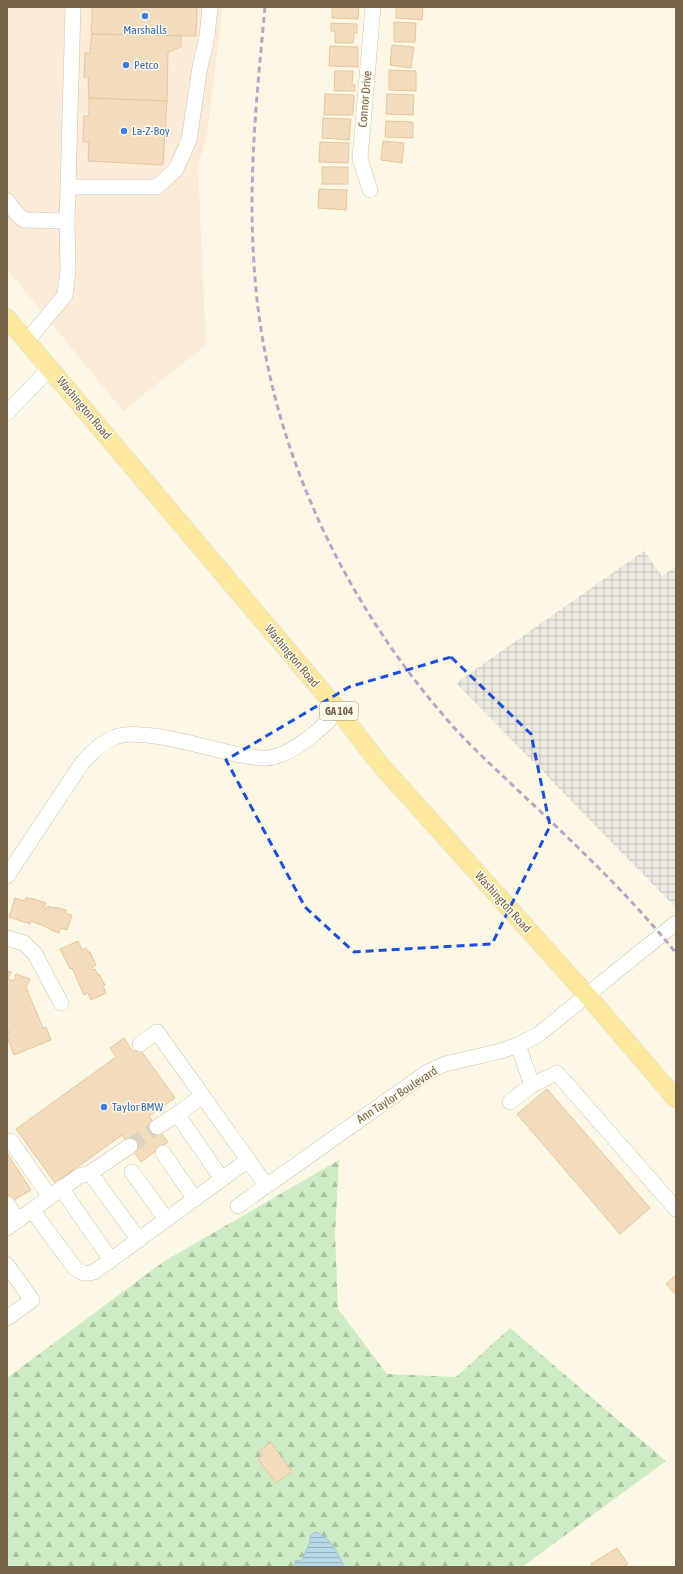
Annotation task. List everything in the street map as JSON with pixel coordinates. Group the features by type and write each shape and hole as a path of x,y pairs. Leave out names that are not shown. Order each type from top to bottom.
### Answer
{"main road":[{"name":"Washington Road","path":"7,318 339,711 378,762 587,996 676,1099"}],"street":[{"path":"27,341 65,295 68,270 67,221 73,7"},
{"path":"68,187 157,187 176,169 189,140 200,67 207,37 210,7"},
{"name":"Connor Drive","path":"370,190 360,159 373,7"},
{"path":"7,201 24,220 67,221"},
{"path":"7,413 50,368"},
{"path":"7,876 82,763 97,747 116,737 138,734 258,758 277,756 299,745 319,730 339,711"},
{"name":"Ann Taylor Boulevard","path":"238,1206 426,1073 445,1064 501,1051 518,1045 539,1034 676,923"},
{"path":"7,938 24,943 35,954 61,1003"},
{"path":"140,1044 157,1032 266,1185"},
{"path":"518,1045 532,1085"},
{"path":"510,1102 532,1085 557,1073 676,1209"},
{"path":"157,1127 203,1096"},
{"path":"177,1114 222,1179"},
{"path":"7,1143 10,1141 56,1193 111,1260"},
{"path":"7,1204 12,1224 79,1176 90,1173 130,1146"},
{"path":"163,1153 195,1199"},
{"path":"32,1210 74,1267 80,1273 88,1274 94,1272 111,1260 248,1160"},
{"path":"132,1172 166,1219"},
{"path":"90,1173 139,1240"},
{"path":"7,1265 32,1300 7,1318"}],"highlighted area":[{"path":"451,657 531,734 550,826 492,944 354,952 305,907 226,760 349,687"}],"shaded area":[{"path":"7,7 223,7 207,136 198,166 206,345 123,411 7,269"},
{"path":"644,551 662,576 676,566 676,908 456,683"}],"green space":[{"path":"339,1160 335,1233 338,1309 387,1374 456,1377 510,1328 666,1461 522,1567 7,1567 7,1378 163,1262"}],"water":[{"path":"315,1532 321,1534 329,1541 345,1567 295,1567 295,1561 302,1560 310,1542 310,1536"}],"building":[{"name":"Marshalls","path":"92,7 197,7 196,36 92,34"},
{"path":"332,7 359,7 358,19 332,18"},
{"path":"396,7 423,7 422,20 396,18"},
{"path":"394,22 416,23 415,42 394,42"},
{"path":"331,23 357,24 357,33 354,33 353,43 335,43 335,31 331,31"},
{"name":"Petco","path":"92,34 181,36 181,47 168,52 167,101 89,98 88,79 90,77 84,77 85,53 91,53"},
{"path":"392,45 414,47 411,68 390,65"},
{"path":"330,46 358,47 358,67 329,66"},
{"path":"389,70 416,71 416,91 389,90"},
{"path":"335,71 353,71 352,85 355,85 355,91 334,91"},
{"path":"325,94 354,95 353,115 324,115"},
{"path":"387,94 414,95 413,115 386,114"},
{"name":"La-Z-Boy","path":"89,98 167,101 163,165 88,161 89,142 83,142 84,116 89,116"},
{"path":"323,118 351,119 349,140 322,138"},
{"path":"386,121 413,122 413,138 385,137"},
{"path":"383,141 404,143 402,163 381,160"},
{"path":"320,142 349,143 348,163 319,162"},
{"path":"322,167 348,167 348,184 322,184"},
{"path":"319,189 347,190 346,210 318,208"},
{"path":"26,897 46,903 44,908 46,909 48,906 66,910 65,913 72,915 67,930 60,928 59,933 31,921 30,924 9,917 15,898 25,901"},
{"path":"78,941 82,950 86,948 88,952 90,952 96,965 91,968 92,970 95,969 105,985 103,986 106,993 91,1000 88,993 84,995 72,968 70,969 60,949"},
{"path":"7,971 11,972 8,979 14,981 16,974 30,979 26,987 43,1028 46,1027 51,1040 14,1055 7,1037 7,1034 9,1033 7,1028"},
{"name":"Taylor BMW","path":"124,1038 133,1052 139,1048 175,1098 149,1116 168,1142 141,1162 122,1135 55,1183 16,1129 116,1057 110,1048"},
{"path":"547,1089 650,1208 620,1234 517,1114"},
{"path":"7,1153 31,1190 11,1202 7,1197"},
{"path":"676,1275 676,1295 666,1284"},
{"path":"271,1442 292,1472 276,1483 258,1459 263,1455 260,1450"},
{"path":"617,1548 628,1564 623,1567 593,1567 591,1564"}],"tunnel":[{"path":"130,1146 157,1127"}],"railway":[{"path":"265,7 254,135 252,200 254,264 261,327 273,389 291,450 314,509 341,566 374,621 410,674 459,733 603,872 640,911 676,953"}],"place":[{"name":"Marshalls","path":"145,16"},
{"name":"Petco","path":"126,65"},
{"name":"La-Z-Boy","path":"124,131"},
{"name":"Taylor BMW","path":"104,1107"}]}
